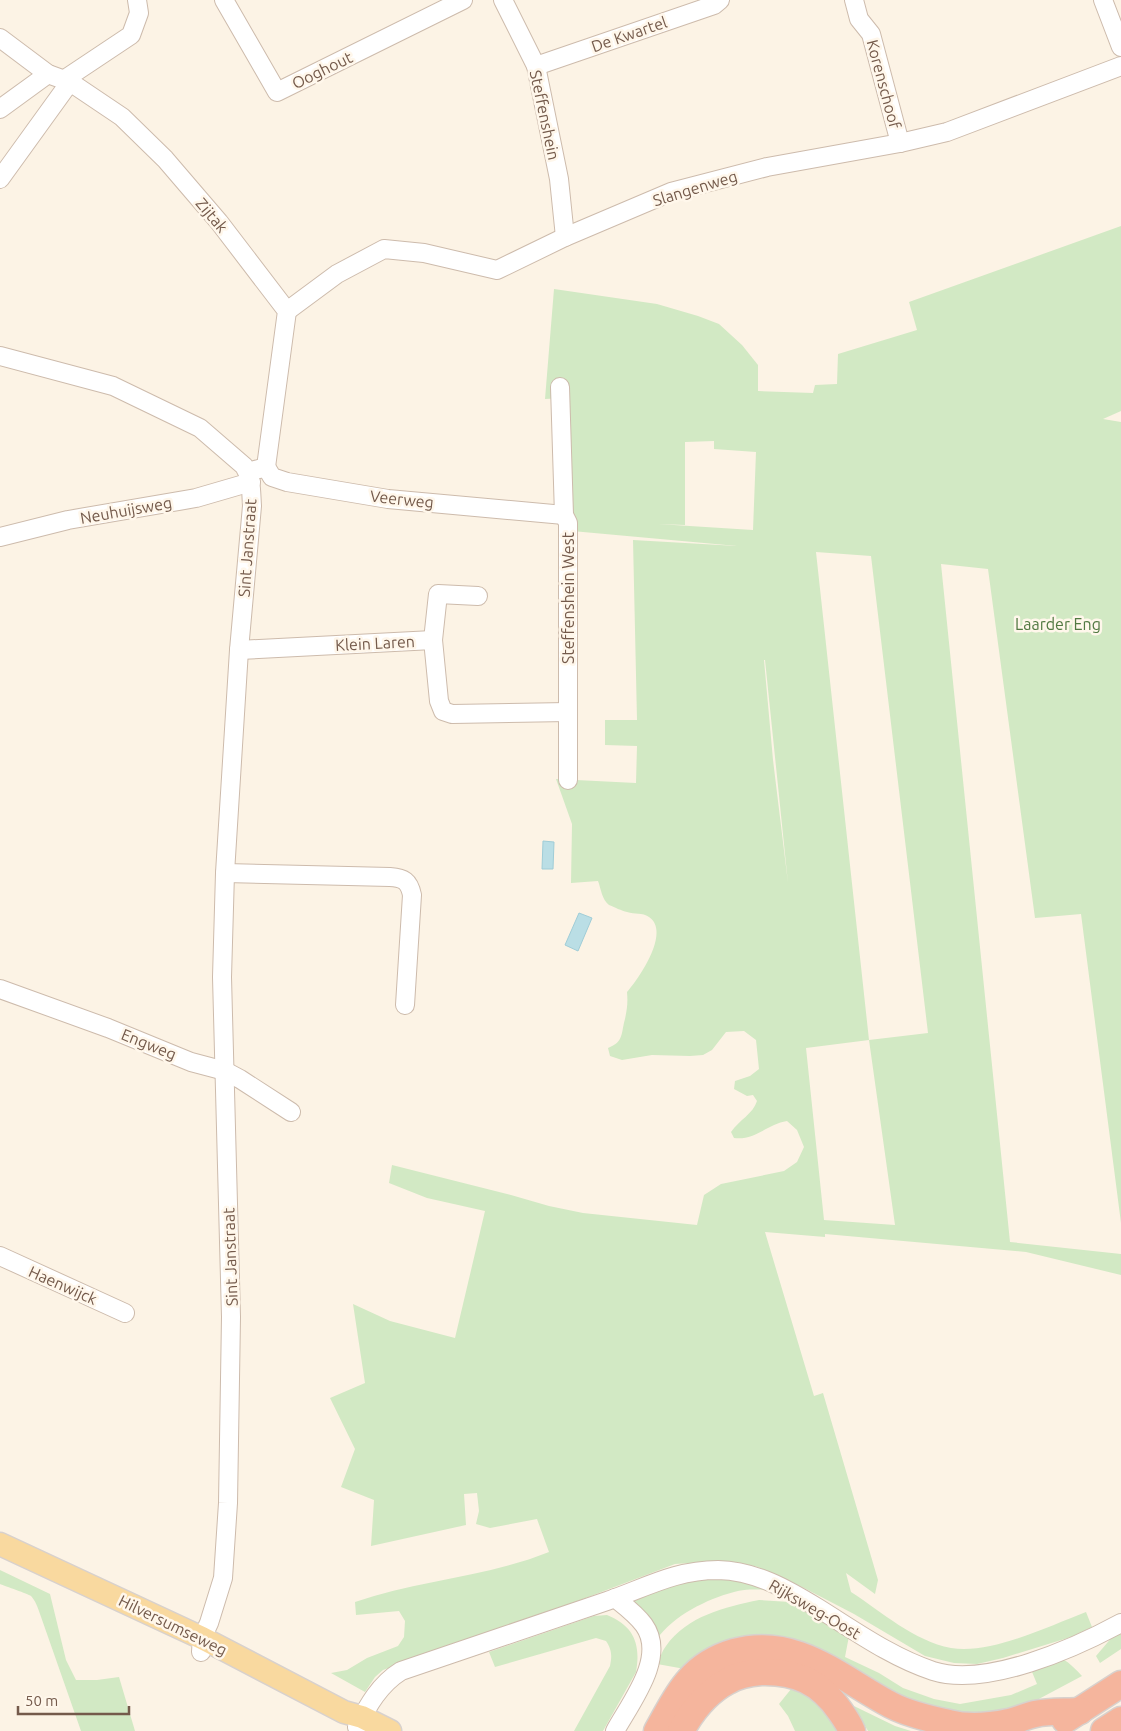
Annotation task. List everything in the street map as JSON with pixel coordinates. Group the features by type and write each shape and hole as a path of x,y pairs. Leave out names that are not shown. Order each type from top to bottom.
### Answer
{"highway":[{"path":"657,1731 689,1679 710,1662 726,1654 764,1648 786,1650 804,1656 893,1706 919,1716 950,1724 988,1725 1009,1722 1036,1714 1080,1711"},
{"path":"681,1731 709,1693 729,1680 749,1673 772,1672 790,1674 810,1682 834,1702 852,1731"},
{"path":"1048,1731 1121,1684"},
{"path":"1104,1731 1121,1720"}],"main road":[{"name":"Hilversumseweg","path":"0,1544 357,1722 390,1731"}],"street":[{"path":"0,179 68,81 131,36 139,13 137,0"},
{"name":"Ooghout","path":"224,0 278,92 462,0"},
{"name":"Steffenshein","path":"503,0 536,66 559,179 565,237"},
{"name":"De Kwartel","path":"536,66 714,5 720,0"},
{"name":"Korenschoof","path":"854,0 859,19 871,34 900,143"},
{"path":"1103,0 1121,47"},
{"name":"Zijtak","path":"0,38 48,74 68,81 122,117 165,159 220,222 286,311"},
{"name":"Slangenweg","path":"286,311 337,274 384,249 424,253 505,272 565,237 671,192 767,167 900,143 947,132 1121,66"},
{"path":"0,109 48,74"},
{"path":"0,356 113,386 200,428 244,466 250,477 266,467 286,311"},
{"name":"Steffenshein West","path":"560,387 571,521 568,780"},
{"name":"Veerweg","path":"266,467 272,476 287,482 388,499 571,521"},
{"name":"Neuhuijsweg","path":"0,537 68,520 196,498 250,477"},
{"name":"Sint Janstraat","path":"202,1645 223,1578 228,1503 231,1317 222,977 225,873 239,650 252,506 250,477"},
{"path":"434,640 438,594 478,596"},
{"name":"Klein Laren","path":"239,650 434,640 439,701 443,711 452,714 568,712"},
{"path":"225,873 402,878 409,884 412,895 406,1005"},
{"name":"Engweg","path":"0,989 108,1028 191,1062 225,1072 240,1079 291,1112"},
{"name":"Haenwijck","path":"0,1256 125,1313"},
{"name":"Rijksweg-Oost","path":"357,1722 389,1679 401,1671 615,1598 663,1579 691,1572 719,1570 748,1574 775,1583 892,1654 935,1672 973,1676 1028,1663 1072,1647 1121,1624"},
{"path":"615,1598 644,1625 651,1644 652,1656 645,1676 615,1731"}],"green space":[{"name":"Laarder Eng","path":"1121,226 1121,411 1103,419 1121,422 1121,1223 1081,914 1035,918 988,569 941,564 1010,1242 1121,1254 1121,1275 1026,1252 825,1234 825,1237 765,1232 814,1396 823,1393 878,1580 875,1594 846,1573 851,1592 911,1632 924,1639 951,1648 966,1649 1001,1643 1086,1612 1092,1627 1071,1637 1003,1658 977,1664 954,1663 925,1656 854,1614 758,1567 736,1562 675,1564 554,1610 383,1670 375,1677 365,1692 331,1673 347,1670 367,1658 398,1646 404,1637 405,1621 399,1611 356,1615 355,1602 404,1588 502,1567 549,1552 537,1519 490,1528 476,1524 479,1511 477,1493 464,1494 466,1525 371,1546 374,1500 341,1487 355,1449 330,1398 365,1383 353,1304 390,1321 455,1338 485,1211 427,1198 389,1183 392,1165 583,1213 697,1225 704,1195 721,1184 784,1171 797,1162 804,1147 797,1130 787,1121 774,1125 755,1135 734,1138 731,1132 752,1110 757,1101 753,1095 747,1096 734,1089 735,1081 750,1076 759,1069 756,1040 744,1031 726,1032 712,1050 703,1055 652,1055 622,1060 610,1056 608,1048 617,1043 622,1033 627,1009 627,992 651,955 657,933 655,924 646,915 625,911 609,905 603,897 598,881 571,883 572,824 556,779 636,783 637,746 605,745 605,720 637,720 633,540 737,546 572,531 564,398 545,399 554,289 657,304 719,324 742,345 758,365 758,391 813,393 815,385 837,384 838,354 917,330 909,302","holes":["714,441 714,449 756,452 753,530 658,524 685,525 685,442","816,552 871,556 928,1033 869,1040","764,660 788,883 773,760","869,1040 895,1225 824,1220 806,1048"]},
{"path":"0,1570 50,1594 66,1660 76,1680 119,1677 135,1731 81,1731 35,1602 31,1596 0,1584"},
{"path":"725,1575 777,1590 744,1590 713,1599 681,1616 657,1639 630,1603 678,1582"},
{"path":"759,1600 790,1602 806,1608 849,1636 845,1657 879,1673 903,1688 934,1699 960,1704 1011,1695 1037,1684 1030,1667 1054,1659 1063,1660 1068,1663 1082,1676 1020,1709 998,1714 927,1711 865,1681 685,1669 657,1664 665,1648 675,1636 696,1620 720,1610"},
{"path":"607,1615 624,1625 634,1637 637,1662 636,1672 603,1731 574,1731 610,1666 611,1653 606,1641 596,1638 495,1667 489,1652 594,1616"},
{"path":"1121,1632 1121,1649 1100,1663 1096,1656 1113,1636"},
{"path":"800,1678 846,1731 795,1731 788,1716 779,1704"},
{"path":"854,1706 895,1726 911,1731 868,1731"}],"water":[{"path":"543,841 554,842 553,869 542,869"},
{"path":"579,913 592,918 578,951 565,945"}]}
